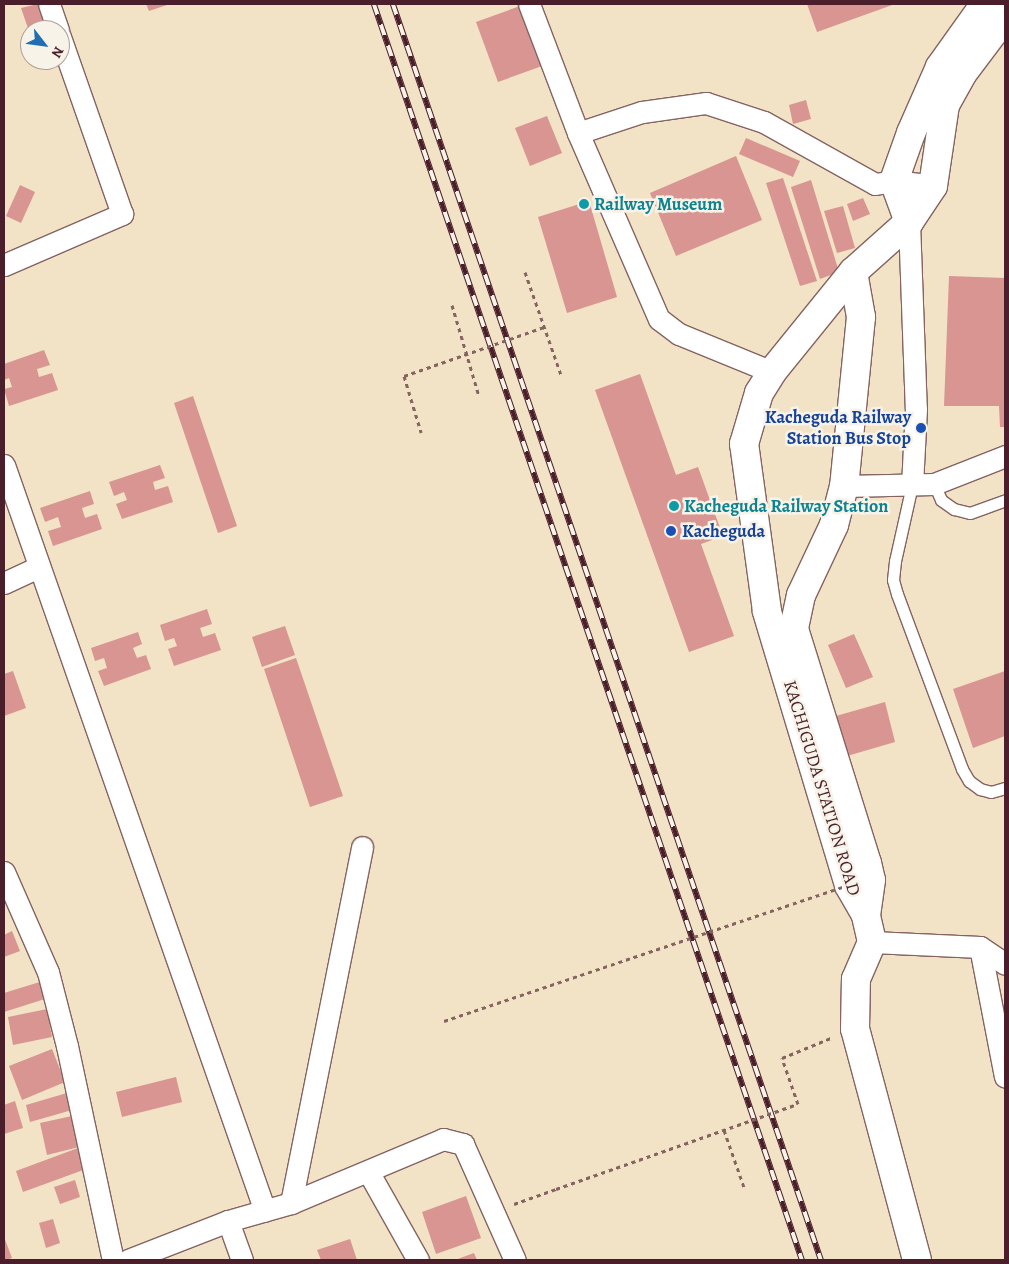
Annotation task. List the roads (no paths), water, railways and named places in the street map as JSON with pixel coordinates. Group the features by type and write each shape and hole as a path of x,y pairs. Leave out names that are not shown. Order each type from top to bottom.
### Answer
{"main road":[{"path":"909,222 894,181 924,97 962,32 985,4"},
{"name":"KACHIGUDA STATION ROAD","path":"866,915 849,885 764,593 744,444 759,393 772,372 853,272 909,222 933,186 945,105 962,74 1005,17"},
{"name":"KACHIGUDA STATION ROAD","path":"853,272 862,318 844,486 834,525 801,595 794,629 867,863 871,880 866,915"},
{"path":"866,915 872,942 856,979 855,1029 917,1260"}],"street":[{"path":"49,4 55,20"},
{"path":"529,4 578,133 659,319 679,334 772,372"},
{"path":"4,266 122,214 70,65"},
{"path":"578,133 642,112 706,103 764,122 875,184 894,181 933,186"},
{"path":"909,222 916,409 912,485"},
{"path":"844,486 934,484 1005,456"},
{"path":"4,465 265,1211"},
{"path":"4,583 40,567"},
{"path":"291,1203 362,847"},
{"path":"4,872 48,972 68,1046 113,1260"},
{"path":"872,942 980,947 1005,964"},
{"path":"980,947 1005,1077"},
{"path":"128,1260 228,1221 291,1203 369,1173 443,1139 463,1144 515,1260"},
{"path":"369,1173 418,1260"},
{"path":"228,1221 242,1260"}],"lane":[{"path":"934,484 941,500 954,509 970,513 1005,500"},
{"path":"912,485 895,561 893,580 897,594 962,769 969,781 980,789 991,792 1005,788"}],"railway":[{"path":"374,4 802,1260"},
{"path":"393,4 821,1260"}],"place":[{"name":"Railway Museum","path":"584,204"},
{"name":"Kacheguda Railway Station Bus Stop","path":"921,428"},
{"name":"Kacheguda Railway Station","path":"674,506"},
{"name":"Kacheguda","path":"671,531"}]}
